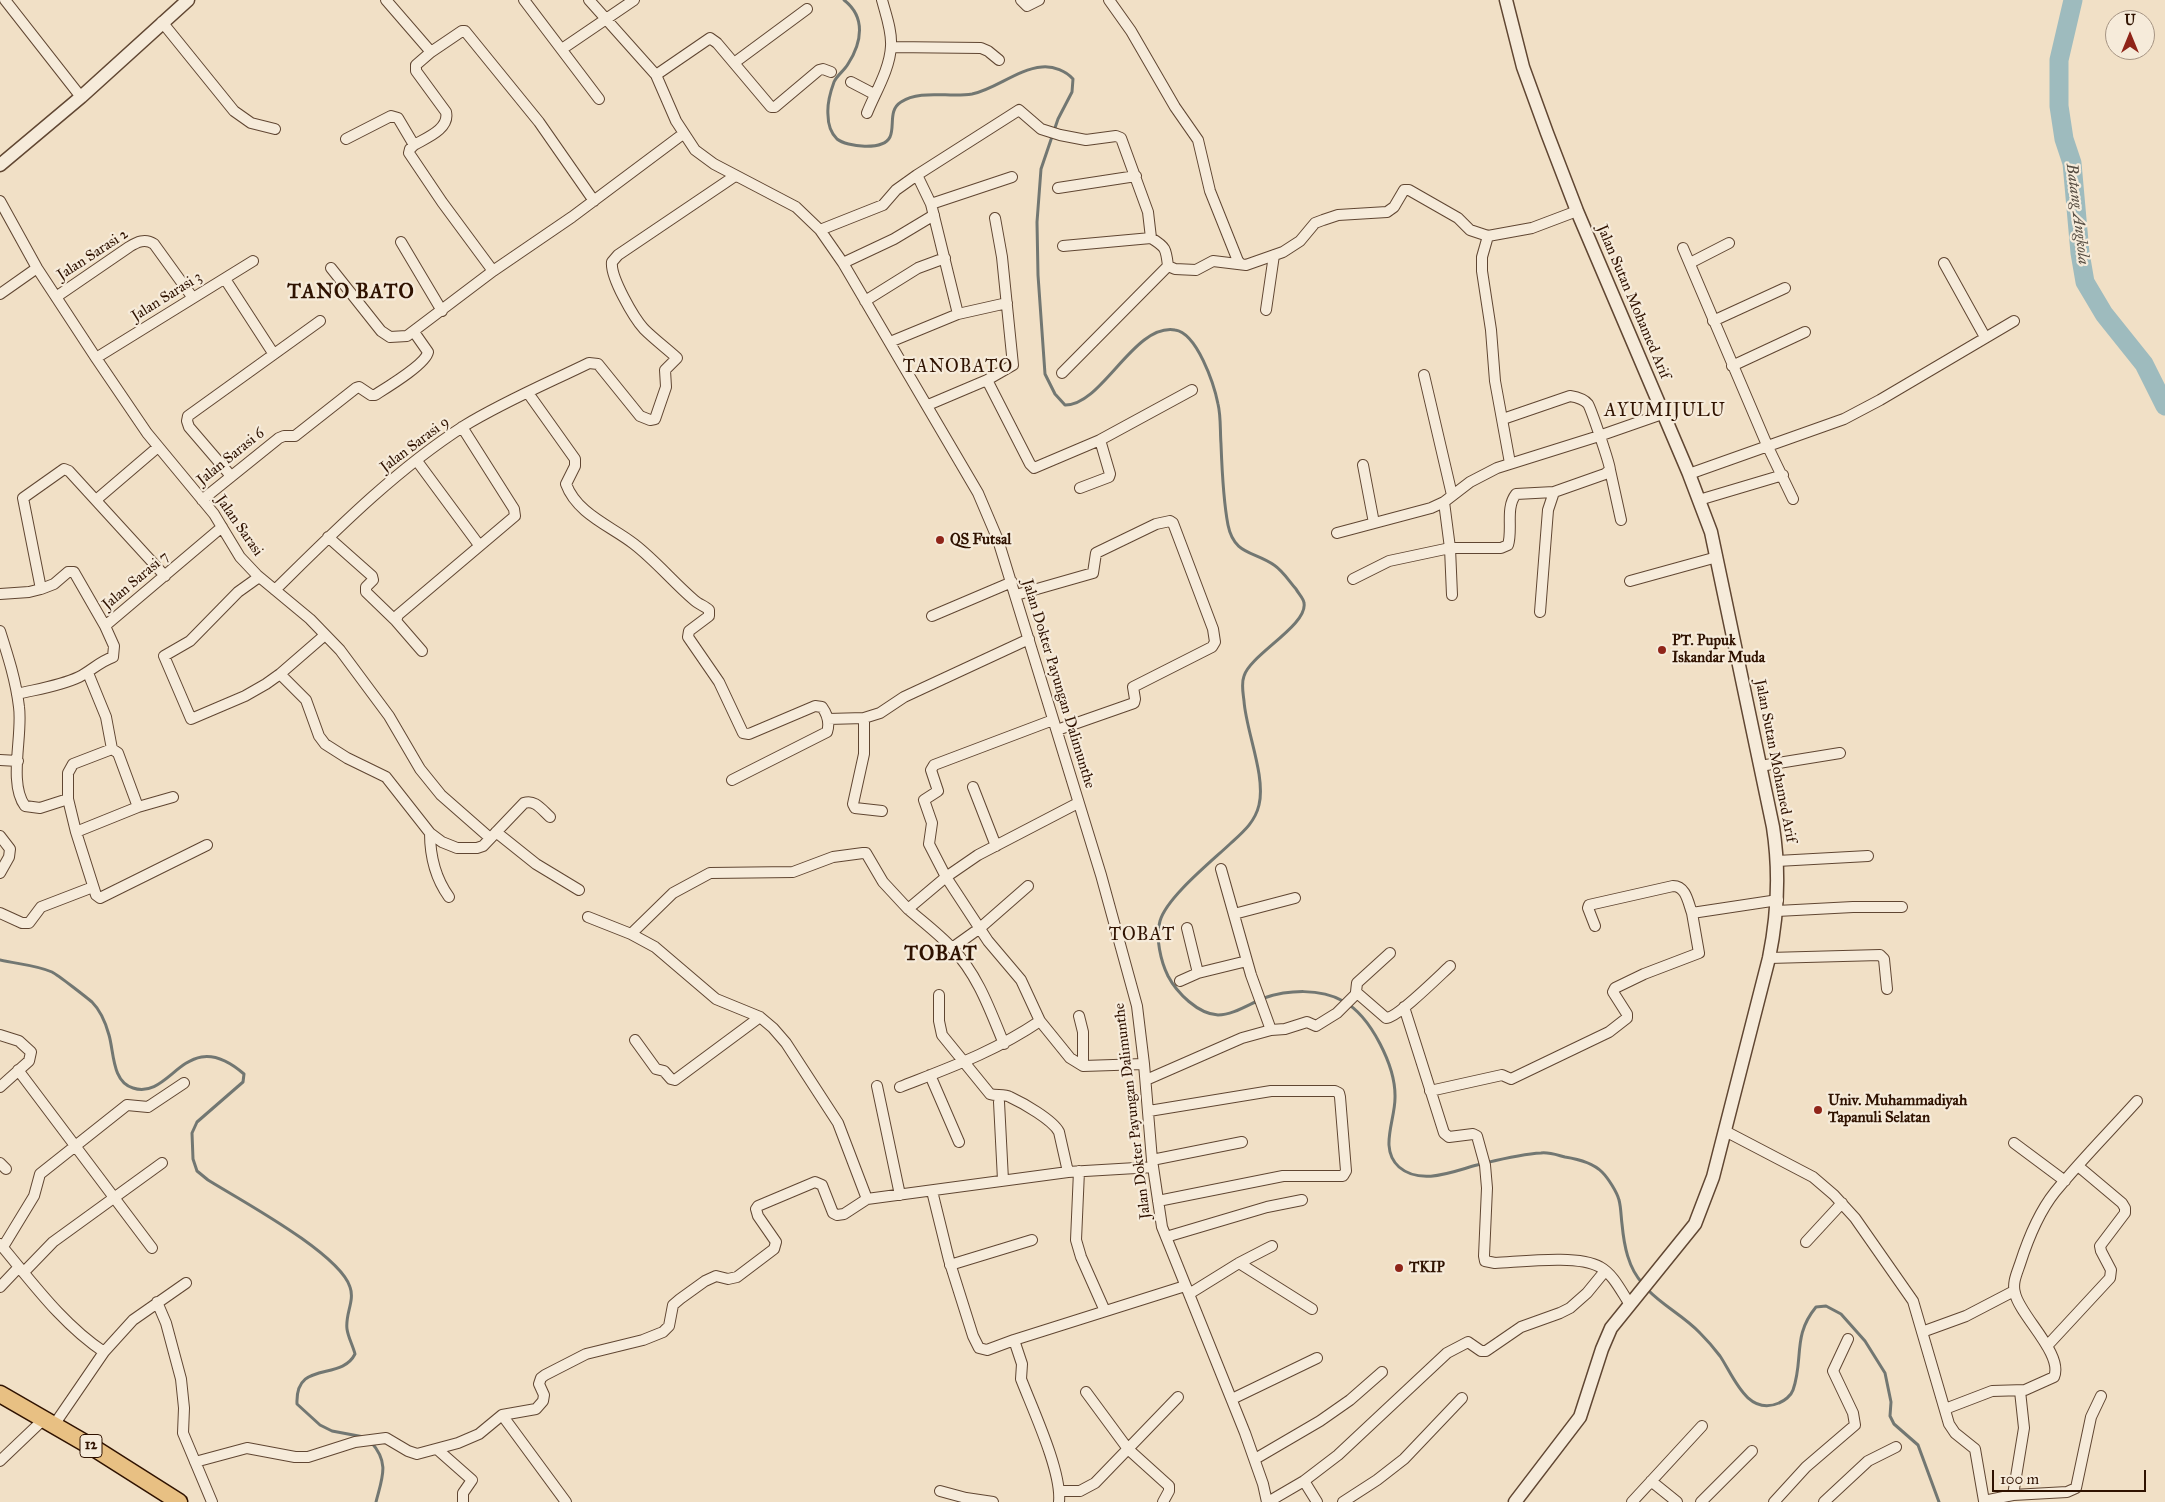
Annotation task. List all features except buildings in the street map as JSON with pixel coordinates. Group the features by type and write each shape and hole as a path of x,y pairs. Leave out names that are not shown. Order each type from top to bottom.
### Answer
{"highway":[{"name":"12","path":"0,1394 97,1450 179,1502"}],"street":[{"path":"2,0 81,97"},
{"path":"0,166 81,97 188,0"},
{"path":"386,0 431,52"},
{"path":"524,0 599,99"},
{"name":"Jalan Dokter Payungan Dalimunthe","path":"589,0 656,75 683,134 695,150 704,158 735,176 796,207 820,230 843,263 928,405 978,494 998,540 1012,582 1101,875 1134,992 1146,1080 1160,1220 1255,1459 1267,1502"},
{"path":"562,49 634,0"},
{"path":"866,113 888,62 891,47 891,38 882,0"},
{"path":"1021,0 1027,6 1039,0"},
{"path":"1109,0 1131,31 1175,106 1198,140 1203,153 1210,191 1238,261 1241,264"},
{"name":"Jalan Sutan Mohamed Arif","path":"1506,0 1523,67 1577,211 1689,474 1711,532 1773,827 1777,861 1777,906 1769,958 1713,1177 1695,1224 1660,1270 1633,1299 1606,1336 1580,1417 1515,1502"},
{"path":"734,63 807,8"},
{"path":"162,22 234,112 251,123 275,129"},
{"path":"493,271 409,153 414,145 444,126 447,119 446,112 416,71 416,65 431,52 462,31 465,31 534,115 594,201"},
{"path":"656,75 710,38 713,39 771,107 775,106 819,70 823,69 831,72"},
{"path":"891,47 981,48 988,50 999,60"},
{"path":"851,82 874,94"},
{"path":"820,230 883,205 896,190 917,175 1016,111 1020,111 1041,129 1060,135 1086,140 1116,136 1122,138 1148,212 1151,238"},
{"path":"346,139 388,116 393,116 398,118 414,145"},
{"path":"331,268 381,332 394,338 403,337 414,332 493,271 594,201 683,134"},
{"path":"917,175 932,204 958,314"},
{"name":"Jalan Sarasi 9","path":"275,590 328,537 417,460 462,427 590,363 598,364 640,416 650,420 655,418 666,387 665,370 677,358 636,319 613,274 612,262 618,255 735,176"},
{"path":"1058,188 1136,176"},
{"path":"932,204 1012,177"},
{"path":"1168,266 1175,269 1196,270 1212,262 1246,265 1283,252 1300,241 1315,223 1338,215 1386,212 1394,207 1402,192 1408,190 1458,218 1470,230 1488,236 1532,228 1577,211"},
{"name":"Jalan Sarasi","path":"0,201 37,268 96,358 158,446 222,527 240,557 259,577 310,619 340,650 389,716 416,764 441,795 493,835 579,890"},
{"path":"843,263 894,239 934,215"},
{"path":"928,405 1012,368 1014,363 1009,337 1002,256 995,218"},
{"path":"1488,236 1482,257 1482,270 1496,381 1510,463"},
{"path":"1063,246 1151,238 1162,245 1165,250 1168,266"},
{"name":"Jalan Sarasi 2","path":"56,297 136,242 148,241 154,244 193,298"},
{"path":"400,242 442,311"},
{"path":"1690,263 1729,243"},
{"path":"1683,248 1767,446 1783,475 1793,499"},
{"path":"1266,310 1274,255"},
{"path":"865,301 918,268 945,258"},
{"name":"Jalan Sarasi 3","path":"96,358 253,261"},
{"path":"1944,263 1985,337"},
{"path":"1062,374 1149,283 1168,266"},
{"path":"0,294 37,268"},
{"path":"225,279 272,353"},
{"path":"1713,321 1785,288"},
{"path":"890,342 958,314 1007,303"},
{"path":"231,476 189,426 187,418 272,353 320,320"},
{"path":"1689,474 1844,419 1880,400 2014,321"},
{"name":"Jalan Sarasi 6","path":"202,500 279,438 295,436 356,388 359,387 371,395 375,395 416,366 426,358 428,352 414,332"},
{"path":"1732,366 1805,332"},
{"path":"1424,375 1452,495"},
{"path":"987,380 1033,467 1046,464 1100,440 1192,390"},
{"path":"528,393 575,459 575,466 566,484 583,508 590,515 632,542 654,560 692,599 709,610 708,616 690,631 688,637 719,682 742,733 749,734 815,706 822,707 828,719 827,732 732,780"},
{"path":"1503,419 1570,396 1587,403 1610,464 1621,520"},
{"path":"1337,533 1413,514 1444,502 1470,482 1510,463 1662,414"},
{"path":"396,621 398,615 515,516 515,513 462,427"},
{"path":"1080,488 1109,477 1110,474 1100,440"},
{"path":"96,500 158,446"},
{"path":"417,460 479,545"},
{"path":"1363,465 1374,524"},
{"path":"41,589 23,498 59,471 66,469 70,471 165,576"},
{"path":"1353,579 1389,561 1450,548 1501,548 1508,545 1510,538 1510,504 1516,494 1554,492 1605,474 1610,470"},
{"path":"1699,500 1783,475"},
{"path":"1540,612 1548,510 1554,492"},
{"path":"1444,502 1450,548 1452,595"},
{"path":"1016,595 1094,573 1096,553 1156,524 1170,521 1173,523 1213,629 1215,642 1212,646 1134,686 1135,699 1131,705 1055,725 932,767 938,789 937,792 924,800 932,823 928,840 946,877 988,941 1021,980 1040,1021 1070,1058 1083,1066 1144,1064"},
{"name":"Jalan Sarasi 7","path":"17,694 70,682 113,657 114,646 105,626 222,527"},
{"path":"328,537 372,576 373,580 366,587 366,592 396,621 422,651"},
{"path":"1630,581 1717,558"},
{"path":"0,594 29,592 41,589 54,584 68,572 74,572 105,626"},
{"path":"259,577 238,592 190,641 164,656 192,719 245,696 280,674 325,635"},
{"path":"932,616 1012,582"},
{"path":"0,631 17,694 20,728 18,792 25,806 40,808 68,799"},
{"path":"828,719 864,718 880,713 899,699 923,687 1029,639"},
{"path":"88,673 104,711 112,749 118,753 138,807"},
{"path":"280,674 306,700 319,736 325,744 347,758 386,777 430,833 442,842 457,848 477,848 483,846 524,803 529,801 536,803 550,817"},
{"path":"864,718 864,754 853,804 855,808 882,811"},
{"path":"112,749 73,764 68,773 68,799 76,832 97,897 103,898 207,845"},
{"path":"1760,766 1840,753"},
{"path":"0,760 18,761"},
{"path":"972,786 996,846"},
{"path":"76,832 138,807 173,797"},
{"path":"908,909 946,877 978,855 1078,803"},
{"path":"430,833 434,867 441,886 450,898"},
{"path":"0,836 10,849 9,856 0,873"},
{"path":"631,934 673,893 710,873 792,872 833,857 866,853 883,882 908,909 952,948 981,987 1004,1044"},
{"path":"1777,861 1868,856"},
{"path":"1222,869 1256,992 1264,1008 1271,1030"},
{"path":"952,948 980,928 1028,886"},
{"path":"1430,1091 1502,1075 1510,1080 1609,1032 1627,1017 1614,992 1615,988 1644,974 1699,953 1692,913 1684,891 1679,886 1589,905 1588,908 1595,926"},
{"path":"0,913 29,923 41,907 93,887"},
{"path":"1234,914 1295,898"},
{"path":"1692,913 1777,906 1902,907"},
{"path":"588,917 631,934 655,948 716,998 760,1017 773,1028 786,1043 838,1123 867,1199"},
{"path":"1187,928 1198,973"},
{"path":"1146,1080 1230,1043 1271,1030 1285,1029 1307,1022 1316,1026 1350,1000 1357,983 1390,953"},
{"path":"1769,958 1880,955 1884,959 1887,989"},
{"path":"1180,981 1198,973 1247,962"},
{"path":"1350,1000 1386,1018 1390,1018 1450,966"},
{"path":"939,995 939,1021 942,1035 990,1094 1011,1097 1057,1127 1060,1132 1068,1172"},
{"path":"1404,1007 1446,1136 1473,1134 1477,1136 1485,1165 1487,1188 1484,1256 1487,1262 1568,1260 1595,1265 1605,1271 1633,1299"},
{"path":"1078,1016 1083,1032 1083,1066"},
{"path":"635,1040 656,1069 664,1071 671,1079 675,1080 760,1017"},
{"path":"900,1087 1004,1044 1040,1021"},
{"path":"0,1035 19,1041 31,1052 29,1061 0,1087"},
{"path":"18,1070 152,1248"},
{"path":"930,1075 959,1142"},
{"path":"104,1352 58,1313 1,1245 34,1196 40,1174 126,1105 148,1107 184,1083"},
{"path":"877,1086 900,1195"},
{"path":"1149,1111 1271,1091 1335,1091 1340,1094 1345,1175 1284,1176 1158,1201"},
{"path":"1945,1409 1992,1391 2020,1391 2043,1384 2055,1376 2054,1364 2046,1346 2018,1302 2014,1291 2015,1279 2034,1227 2046,1206 2078,1166 2137,1101"},
{"path":"999,1102 1004,1180"},
{"path":"1725,1131 1813,1177 1842,1203 1906,1288 1913,1301 1952,1429 1975,1449 1984,1501 2013,1495 2068,1492 2076,1488 2091,1417 2101,1396"},
{"path":"195,1462 247,1448 295,1457 308,1457 355,1442 386,1438 417,1454 438,1450 479,1434 502,1415 536,1409 543,1401 544,1395 539,1384 541,1378 586,1354 642,1340 663,1332 669,1326 673,1305 680,1299 705,1281 716,1276 728,1279 737,1277 774,1249 776,1242 758,1216 756,1209 758,1206 815,1182 822,1185 833,1212 837,1215 844,1214 867,1199 1004,1180 1153,1163 1242,1142"},
{"path":"2014,1143 2065,1181"},
{"path":"0,1287 53,1242 162,1163"},
{"path":"2046,1346 2110,1278 2111,1270 2101,1252 2100,1246 2125,1213 2122,1203 2078,1166"},
{"path":"1079,1171 1076,1240 1081,1258 1105,1310"},
{"path":"932,1191 950,1265 973,1336 979,1348 987,1350 1105,1310 1187,1290 1272,1246"},
{"path":"1166,1238 1267,1207 1302,1200"},
{"path":"1806,1242 1842,1203"},
{"path":"950,1265 1032,1240"},
{"path":"1239,1262 1312,1309"},
{"path":"1267,1502 1304,1481 1375,1422 1447,1353 1468,1342 1480,1351 1486,1351 1521,1327 1560,1313 1587,1293 1605,1271"},
{"path":"0,1461 49,1422 104,1352 133,1320 186,1283"},
{"path":"1922,1332 1966,1316 2014,1291"},
{"path":"157,1302 166,1323 181,1380 184,1408 183,1433 212,1502"},
{"path":"1774,1502 1806,1467 1855,1425 1853,1413 1833,1371 1848,1339"},
{"path":"1014,1340 1022,1364 1021,1379 1056,1471 1060,1491 1059,1502"},
{"path":"1232,1399 1317,1358"},
{"path":"1255,1459 1320,1421 1350,1400 1382,1372"},
{"path":"2013,1495 2024,1428 2020,1391"},
{"path":"1086,1392 1128,1449 1169,1486 1169,1491 1163,1502"},
{"path":"1060,1491 1080,1491 1095,1483 1178,1396"},
{"path":"1345,1502 1398,1464 1462,1398"},
{"path":"502,1415 566,1502"},
{"path":"1632,1502 1702,1426"},
{"path":"1824,1502 1862,1465 1896,1447"},
{"path":"438,1450 472,1480 463,1493 463,1502"},
{"path":"1701,1502 1752,1451"},
{"path":"1304,1481 1317,1502"},
{"path":"1651,1481 1677,1502"},
{"path":"940,1491 993,1502"}],"waterway":[{"path":"844,0 856,14 859,22 859,39 853,56 834,82 828,103 830,128 835,137 842,142 856,146 873,146 886,141 890,137 894,109 901,102 909,98 926,95 972,94 990,88 1024,71 1042,67 1051,67 1059,70 1073,79 1072,92 1058,119 1041,169 1037,222 1038,275 1045,374 1055,394 1065,405 1079,402 1092,393 1146,339 1160,331 1175,330 1183,333 1197,349 1203,361 1213,384 1218,404 1224,495 1231,535 1240,547 1267,560 1280,570 1304,601 1303,612 1297,621 1256,659 1244,676 1242,688 1260,781 1259,805 1255,817 1240,835 1191,880 1164,911 1160,921 1158,942 1163,964 1172,983 1196,1007 1210,1014 1218,1015 1224,1015 1264,998 1283,993 1314,992 1343,1001 1353,1008 1372,1030 1380,1044 1391,1072 1395,1098 1389,1143 1393,1160 1399,1167 1417,1176 1438,1175 1509,1158 1544,1153 1590,1164 1604,1175 1616,1193 1620,1203 1624,1240 1630,1264 1643,1284"},
{"name":"Batang Angkola","path":"2073,0 2059,60 2059,106 2064,139 2072,163 2080,253 2085,282 2104,314 2144,364 2165,406"},
{"path":"0,960 33,966 52,972 92,1002 106,1026 117,1073 126,1085 133,1088 147,1089 158,1084 193,1059 207,1056 224,1060 244,1074 243,1082 197,1122 192,1133 193,1159 197,1171 208,1180 309,1243 342,1273 351,1292 347,1329 355,1354 340,1367 311,1376 303,1381 298,1390 297,1404 320,1425 332,1431 364,1437"},
{"path":"1647,1289 1705,1338 1720,1356 1742,1392 1758,1404 1768,1406 1783,1401 1792,1392 1798,1368 1801,1338 1804,1328 1816,1307 1826,1306 1841,1314 1865,1341 1885,1373 1891,1402 1890,1416 1894,1424 1918,1445 1939,1502"},
{"path":"371,1442 381,1457 383,1464 382,1478 376,1502"}],"place":[{"name":"QS Futsal","path":"940,540"},
{"name":"PT. Pupuk Iskandar Muda","path":"1662,650"},
{"name":"Univ. Muhammadiyah Tapanuli Selatan","path":"1818,1110"},
{"name":"TKIP","path":"1399,1268"}],"district":[{"name":"TANO BATO","path":"351,293"},
{"name":"TANOBATO","path":"958,368"},
{"name":"AYUMIJULU","path":"1665,412"},
{"name":"TOBAT","path":"1142,936"},
{"name":"TOBAT","path":"941,955"}]}
